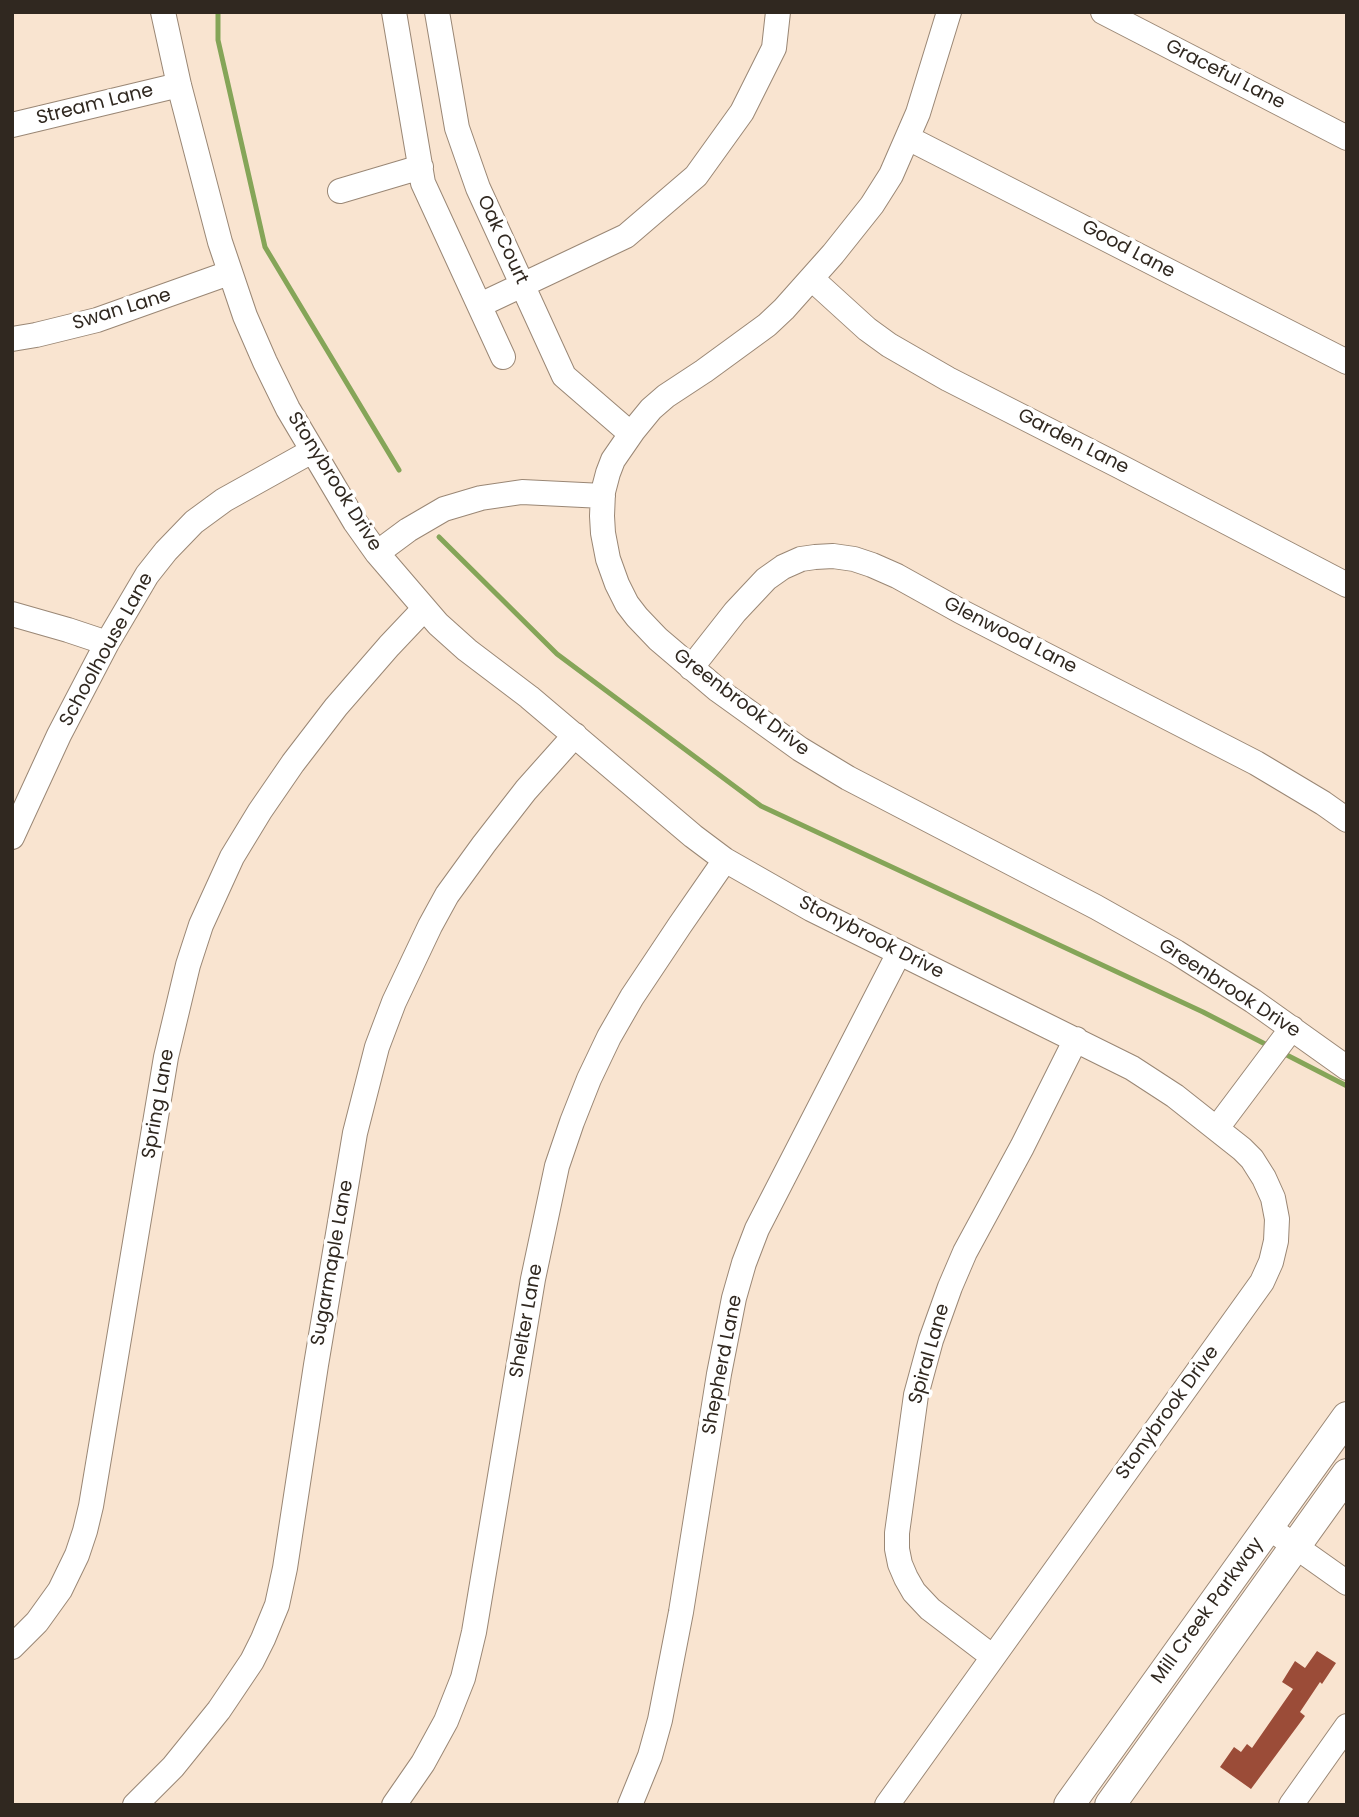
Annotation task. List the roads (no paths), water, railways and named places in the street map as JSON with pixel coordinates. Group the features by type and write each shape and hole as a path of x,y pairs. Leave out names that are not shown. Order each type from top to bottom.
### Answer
{"main road":[{"name":"Mill Creek Parkway","path":"1069,1805 1347,1417"},
{"name":"Mill Creek Parkway","path":"1110,1805 1347,1474"}],"street":[{"name":"Stonybrook Drive","path":"163,12 178,85 229,273 244,316 312,451 355,522 377,553 438,624 467,650 529,696 693,836 725,860 811,909 1132,1068 1175,1096 1252,1159 1273,1198 1277,1219 1276,1241 1262,1282 887,1805"},
{"path":"394,12 423,183 503,357"},
{"name":"Oak Court","path":"438,12 457,128 478,188 564,376 631,433"},
{"path":"480,305 626,236 696,176 742,112 774,48 778,12"},
{"name":"Greenbrook Drive","path":"949,12 931,75 908,138 891,175 872,205 812,279 767,325 651,409 613,460 603,496 603,533 617,584 637,617 691,668 800,749 848,778 1119,920 1198,966 1253,1001 1347,1068"},
{"name":"Graceful Lane","path":"1103,12 1347,138"},
{"name":"Stream Lane","path":"12,125 178,85"},
{"name":"Good Lane","path":"908,138 1347,362"},
{"path":"340,191 421,167"},
{"name":"Swan Lane","path":"12,339 97,320 229,273"},
{"name":"Garden Lane","path":"812,279 867,330 948,379 1347,585"},
{"name":"Schoolhouse Lane","path":"13,833 59,736 146,575 194,522 224,500 312,451"},
{"path":"377,553 408,530 444,509 481,498 522,492 603,496"},
{"name":"Glenwood Lane","path":"691,668 735,612 766,579 783,567 815,556 854,559 897,576 1256,763 1347,820"},
{"name":"Spring Lane","path":"12,1647 37,1622 60,1590 77,1555 92,1506 166,1057 188,965 201,925 220,878 260,811 293,763 336,707 424,609"},
{"path":"12,614 107,643"},
{"name":"Sugarmaple Lane","path":"135,1805 173,1768 219,1710 264,1639 276,1605 285,1569 355,1133 377,1047 394,1002 447,895 526,790 575,735"},
{"name":"Shelter Lane","path":"394,1805 446,1721 469,1655 533,1279 557,1166 572,1122 589,1079 621,1017 725,860"},
{"name":"Shepherd Lane","path":"629,1805 650,1756 660,1720 681,1612 719,1374 734,1297 744,1263 763,1217 899,953"},
{"path":"1217,1128 1292,1028"},
{"name":"Spiral Lane","path":"993,1657 930,1609 914,1592 900,1564 897,1533 916,1395 931,1340 950,1287 965,1252 1076,1039"},
{"path":"1268,1527 1347,1583"},
{"path":"1291,1805 1347,1726"}],"waterway":[{"path":"218,12 218,40 265,247 399,470"},
{"path":"439,537 557,654 761,806 1203,1012 1269,1046"},
{"path":"1281,1052 1347,1086"}]}
